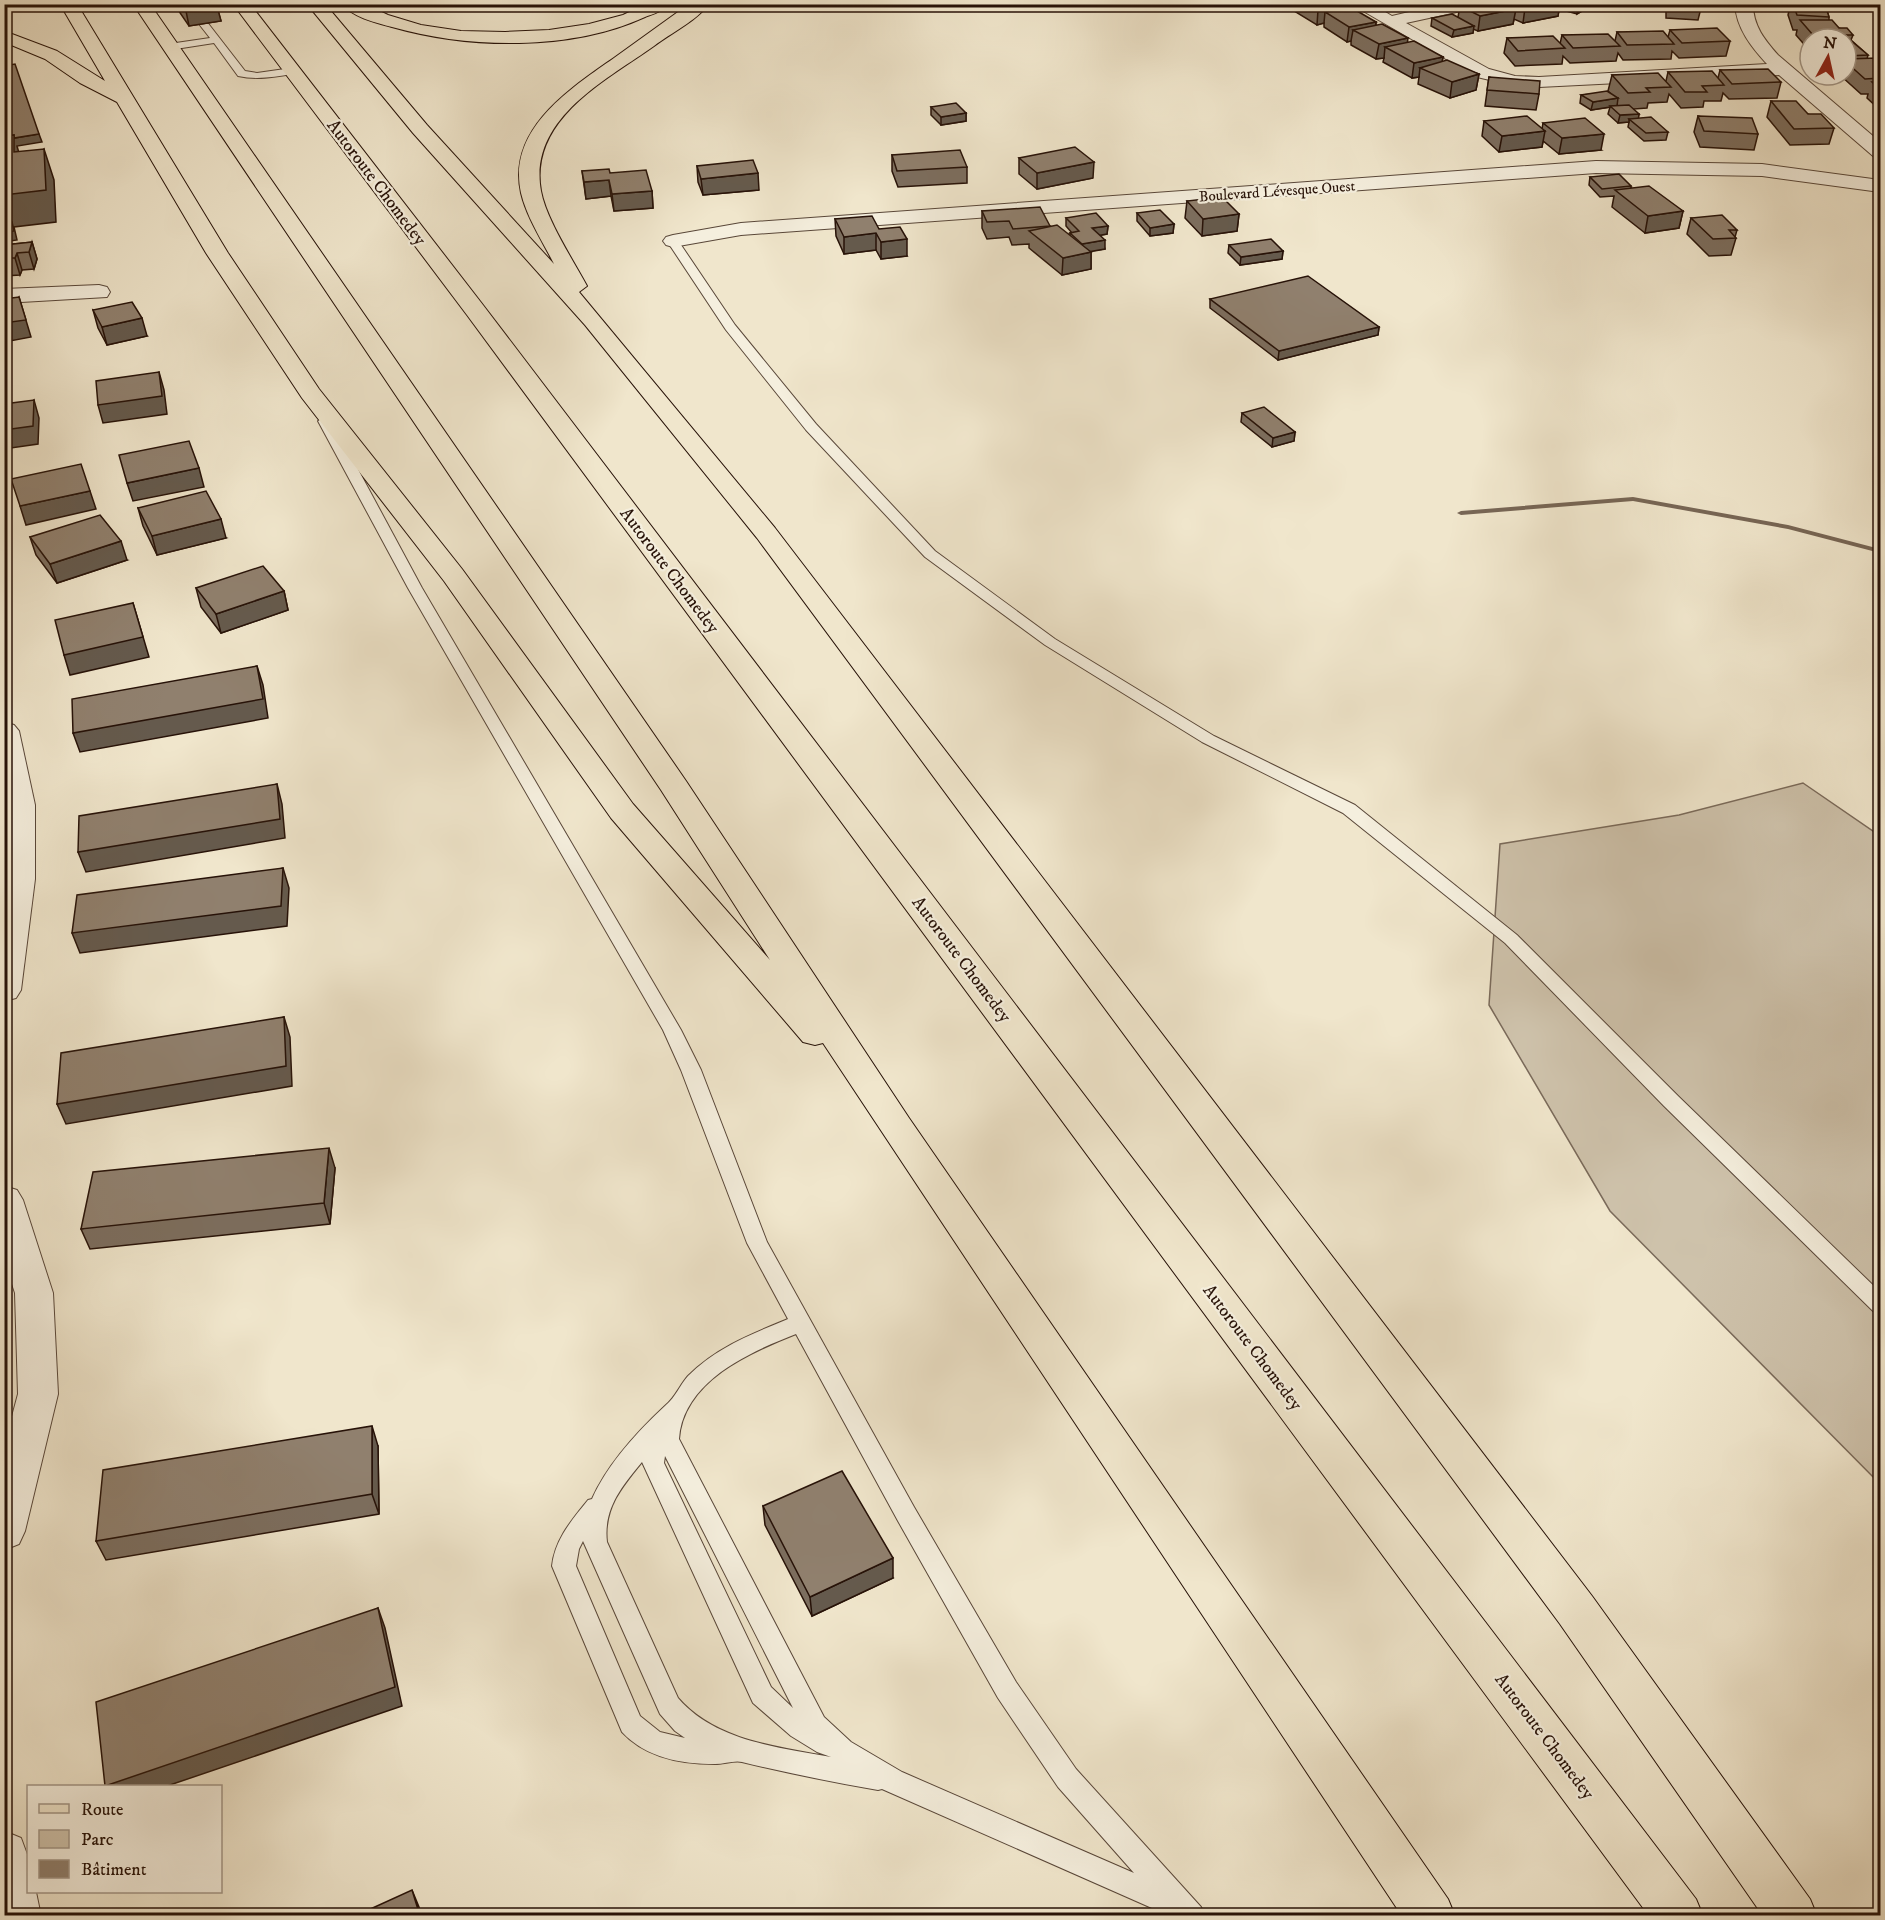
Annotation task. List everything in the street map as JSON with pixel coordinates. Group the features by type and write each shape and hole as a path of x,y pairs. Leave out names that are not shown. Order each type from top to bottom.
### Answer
{"main road":[{"path":"68,4 217,253 310,393 453,575 622,811 896,1127"},
{"path":"141,4 669,778 896,1127 1431,1916"},
{"name":"Autoroute Chomedey","path":"241,4 571,437 1679,1916"},
{"path":"315,4 420,129 593,320 766,533 947,770 1118,1003 1576,1610 1793,1916"},
{"path":"350,4 379,19 412,29 448,35 498,38 544,35 588,28 626,19 661,4"},
{"path":"593,320 534,202 529,174 533,150 545,125 571,97 701,4"},
{"path":"4,36 51,55 86,79 124,98"}],"street":[{"path":"1359,4 1483,72 1515,81 1539,82 1783,69"},
{"path":"1390,21 1469,4"},
{"path":"1744,4 1743,15 1760,45 1783,69 1881,152"},
{"name":"Boulevard Lévesque Ouest","path":"673,241 741,229 1596,168 1692,167 1762,170 1881,186"},
{"path":"4,296 99,292"},
{"path":"4,731 8,762 20,805 19,879 4,990"},
{"path":"4,1200 34,1293 38,1394 4,1531"},
{"path":"4,1855 17,1916"}],"lane":[{"path":"204,24 242,75 257,76 292,71"},
{"path":"169,47 216,40"},
{"path":"673,241 730,327 812,427 930,554 1050,642 1198,733 1349,810 1511,939 1662,1092 1881,1305"},
{"path":"310,393 415,588 672,1030 691,1070 757,1243 1007,1690 1067,1778 1100,1817 1189,1912"},
{"path":"742,1750 708,1752 676,1748 652,1741 637,1733 631,1724 564,1566 564,1554 568,1544 646,1440 704,1376 729,1356 800,1323"},
{"path":"684,1398 667,1427 668,1439 815,1725 842,1750 893,1781"},
{"path":"684,1398 661,1430 655,1446 653,1463 762,1695 781,1715 806,1733 893,1781 1189,1912"},
{"path":"619,1477 596,1516 595,1542 664,1696 669,1706 685,1724 710,1738 742,1750 893,1781"}],"green space":[{"path":"1803,783 1880,836 1880,1484 1610,1211 1489,1005 1500,844 1679,815"}],"building":[{"path":"181,4 216,4 217,6 186,11"},
{"path":"1310,4 1344,4 1345,5 1318,10"},
{"path":"1508,4 1516,9 1480,16 1460,6"},
{"path":"1518,4 1545,4 1525,8"},
{"path":"1793,4 1825,4 1829,17 1797,15"},
{"path":"1352,8 1376,22 1349,27 1325,12"},
{"path":"1452,14 1474,26 1454,30 1432,18"},
{"path":"1800,20 1832,20 1838,27 1806,27"},
{"path":"1382,24 1408,38 1379,44 1353,30"},
{"path":"1717,28 1730,41 1682,43 1670,30"},
{"path":"1663,31 1674,44 1627,45 1617,32"},
{"path":"1608,34 1620,46 1573,48 1562,35"},
{"path":"1553,36 1565,48 1518,51 1507,38"},
{"path":"1414,41 1443,57 1414,63 1385,47"},
{"path":"1858,47 1868,55 1858,55"},
{"path":"1878,58 1881,60 1881,78 1865,79 1858,73 1858,59"},
{"path":"1447,60 1479,74 1452,82 1420,68"},
{"path":"15,64 39,134 14,138 14,135 8,136 4,125 4,66"},
{"path":"1768,69 1781,82 1732,84 1720,70"},
{"path":"1712,71 1724,85 1702,86 1707,92 1685,92 1668,72"},
{"path":"1658,73 1671,87 1646,88 1650,92 1628,93 1612,75"},
{"path":"1489,77 1540,81 1539,94 1487,90"},
{"path":"1872,82 1881,82 1881,91"},
{"path":"1607,91 1618,98 1593,102 1581,95"},
{"path":"1771,101 1796,101 1808,114 1821,114 1834,128 1794,129"},
{"path":"956,103 966,113 941,117 931,107"},
{"path":"1629,105 1639,114 1620,115 1610,106"},
{"path":"1527,116 1545,131 1502,136 1484,121"},
{"path":"1698,116 1752,118 1758,134 1704,131"},
{"path":"1651,117 1668,132 1646,133 1629,119"},
{"path":"1585,118 1604,134 1562,138 1543,123"},
{"path":"14,135 14,152 44,149 46,190 4,195 4,136"},
{"path":"1075,147 1094,162 1037,173 1019,158"},
{"path":"960,150 967,167 897,171 892,155"},
{"path":"753,160 758,173 701,179 697,166"},
{"path":"609,169 610,173 646,170 652,191 612,194 609,180 584,182 582,171"},
{"path":"1619,174 1631,186 1602,189 1590,177"},
{"path":"1649,186 1683,211 1648,216 1615,190"},
{"path":"1222,197 1239,214 1203,219 1187,201"},
{"path":"1040,207 1050,226 1013,229 1009,221 987,222 982,211"},
{"path":"1160,210 1174,224 1150,228 1137,213"},
{"path":"1096,213 1108,226 1092,228 1105,240 1082,244 1070,233 1079,231 1066,218"},
{"path":"1722,215 1737,230 1729,230 1736,238 1713,239 1691,218"},
{"path":"872,216 879,229 900,227 907,239 881,242 876,233 844,237 835,219"},
{"path":"12,222 14,231 4,233 4,224"},
{"path":"1057,225 1091,252 1063,258 1029,231"},
{"path":"1271,239 1283,251 1241,257 1229,245"},
{"path":"32,242 29,252 17,253 15,258 4,258 4,245"},
{"path":"1308,276 1379,327 1279,351 1210,299"},
{"path":"19,297 26,320 4,323 4,299"},
{"path":"132,302 142,318 102,327 93,310"},
{"path":"159,372 162,396 98,405 96,381"},
{"path":"34,400 33,426 4,430 4,404"},
{"path":"1264,407 1295,432 1273,438 1242,413"},
{"path":"189,441 199,468 127,483 119,455"},
{"path":"81,464 90,491 20,506 11,479"},
{"path":"206,491 221,519 152,536 138,508"},
{"path":"100,515 121,541 50,564 30,537"},
{"path":"263,566 284,591 216,614 196,588"},
{"path":"133,603 143,637 64,655 55,620"},
{"path":"257,666 263,699 73,733 72,699"},
{"path":"277,784 280,819 78,852 79,816"},
{"path":"283,868 281,906 72,933 77,895"},
{"path":"284,1017 286,1066 57,1104 61,1053"},
{"path":"329,1148 324,1203 81,1229 93,1172"},
{"path":"372,1426 372,1494 96,1541 103,1470"},
{"path":"842,1471 893,1558 810,1597 763,1506"},
{"path":"378,1608 395,1687 108,1785 105,1785 96,1702"},
{"path":"412,1890 420,1916 355,1916"}],"waterway":[{"path":"1461,513 1633,499 1788,527 1880,551"}]}
